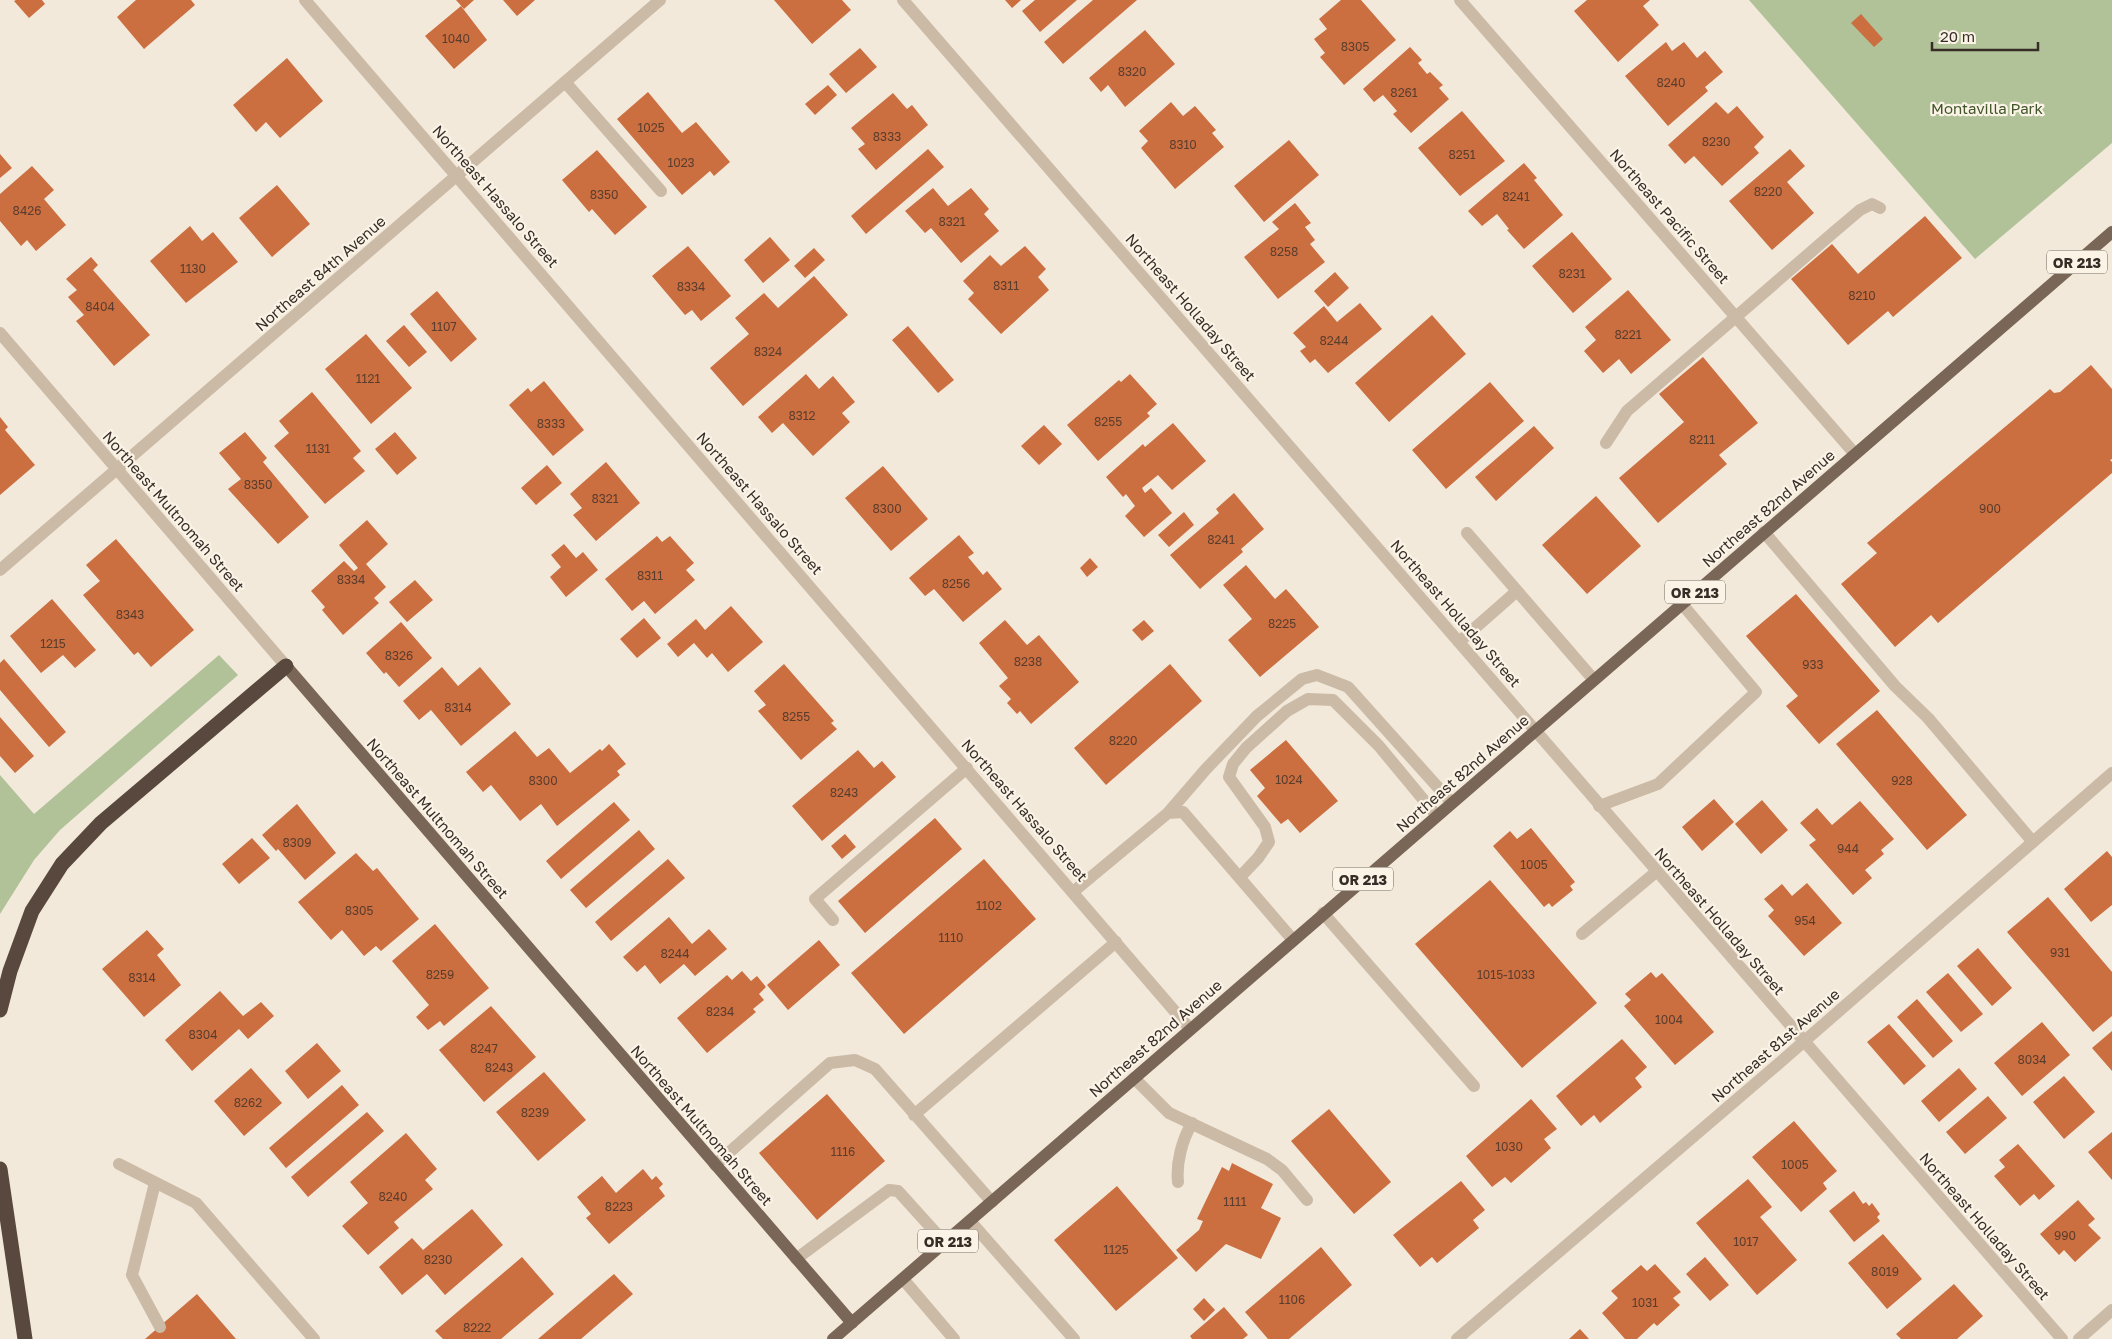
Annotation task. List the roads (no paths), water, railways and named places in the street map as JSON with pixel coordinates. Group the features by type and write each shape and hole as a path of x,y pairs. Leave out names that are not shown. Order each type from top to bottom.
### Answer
{"highway":[{"path":"0,1010 10,970 32,911 62,864 101,823 286,666"},
{"path":"0,1169 25,1339"}],"main road":[{"name":"Northeast 82nd Avenue","path":"833,1339 1190,1028 2112,232"},
{"name":"Northeast Multnomah Street","path":"286,666 852,1323"}],"street":[{"name":"Northeast Hassalo Street","path":"305,0 1190,1028"},
{"name":"Northeast 84th Avenue","path":"0,570 660,0"},
{"name":"Northeast Holladay Street","path":"903,0 2062,1339"},
{"name":"Northeast Pacific Street","path":"1460,0 1855,454"},
{"path":"566,82 661,191"},
{"path":"1606,443 1626,411 1735,316 1860,210 1872,204 1880,208"},
{"name":"Northeast Multnomah Street","path":"0,333 286,666"},
{"path":"1764,532 1895,686 1928,718 2033,842"},
{"path":"1467,533 1594,680"},
{"path":"1459,642 1517,591"},
{"path":"1599,806 1658,784 1756,692 1682,604"},
{"path":"1074,892 1168,813 1206,769 1257,716 1302,680 1317,675 1348,687 1452,803"},
{"path":"1240,877 1258,858 1269,842 1265,827 1229,777 1233,764 1262,732 1287,711 1308,699 1333,700 1379,746 1437,816"},
{"path":"833,920 815,899 967,768"},
{"name":"Northeast 81st Avenue","path":"1457,1339 1803,1042 2112,773"},
{"path":"1168,813 1183,812 1293,940"},
{"path":"1582,934 1656,872"},
{"path":"1323,913 1474,1086"},
{"path":"914,1115 1116,942"},
{"path":"716,1165 830,1063 855,1060 875,1069 992,1202"},
{"path":"1134,1078 1169,1113 1267,1159 1282,1170 1307,1200"},
{"path":"1178,1182 1179,1161 1183,1143 1192,1123"},
{"path":"119,1164 196,1203 314,1339"},
{"path":"156,1183 138,1246 132,1275 160,1327"},
{"path":"796,1259 889,1190 898,1191 945,1243"},
{"path":"970,1221 1074,1339"},
{"path":"903,1279 954,1339"},
{"path":"2079,1339 2112,1310"}],"park label":[{"name":"Montavilla Park","path":"1987,108"}]}
